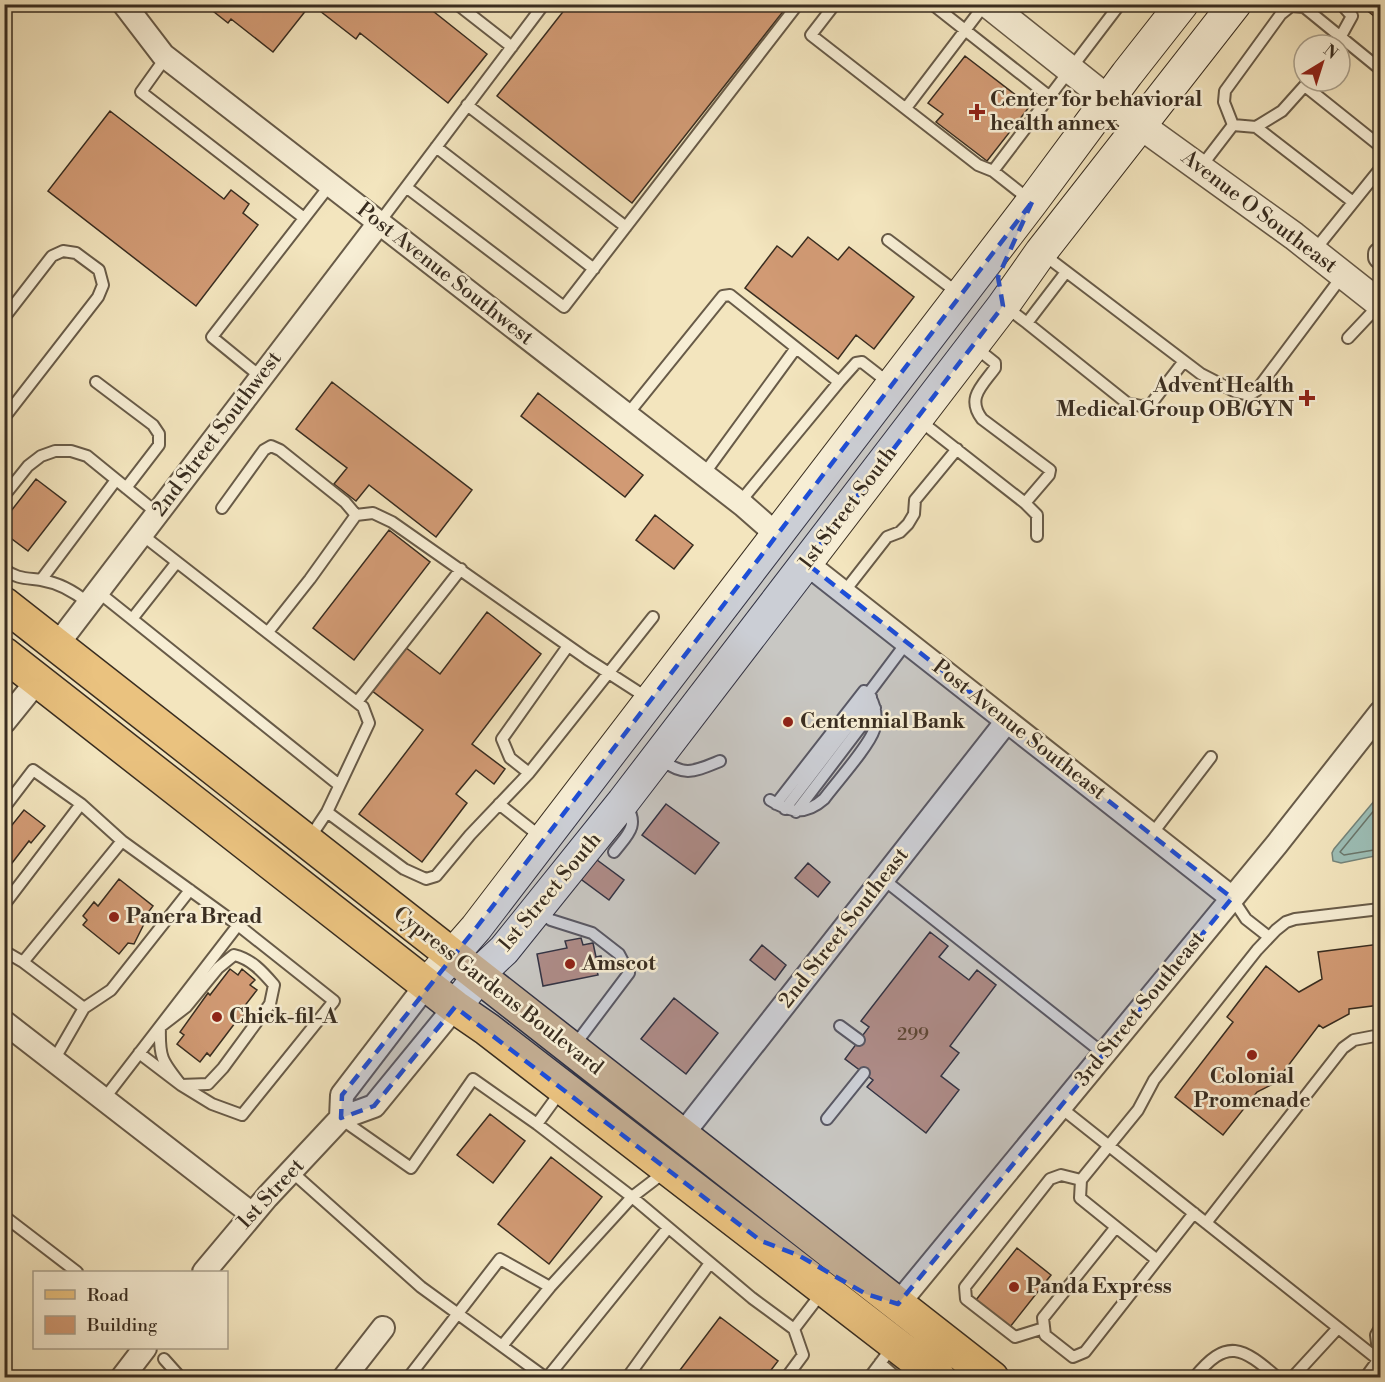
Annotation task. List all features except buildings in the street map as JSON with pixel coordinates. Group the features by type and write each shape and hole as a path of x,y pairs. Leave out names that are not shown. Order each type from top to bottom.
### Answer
{"main road":[{"name":"1st Street South","path":"427,984 476,928 1182,4"},
{"name":"1st Street South","path":"455,1007 623,802 916,418 984,354 1015,314 1041,252 1235,4"},
{"path":"1015,314 998,290 998,277 1024,229 1032,202"},
{"name":"Cypress Gardens Boulevard","path":"4,604 992,1377"},
{"name":"Cypress Gardens Boulevard","path":"15,667 825,1289 887,1353 939,1377"},
{"path":"669,1169 689,1161 765,1214 788,1218"},
{"path":"761,1241 768,1239 866,1294 898,1304"}],"street":[{"name":"Post Avenue Southwest","path":"124,4 153,44 166,57 740,502 776,534"},
{"name":"Avenue O Southeast","path":"992,6 1140,124 1380,303"},
{"name":"2nd Street Southwest","path":"57,645 379,223"},
{"name":"Post Avenue Southeast","path":"806,563 1232,898"},
{"path":"4,722 15,667"},
{"name":"3rd Street Southeast","path":"898,1304 1232,898 1380,713"},
{"name":"2nd Street Southeast","path":"682,1135 1007,721"},
{"path":"341,1118 342,1095 427,984"},
{"name":"1st Street","path":"205,1271 252,1214 341,1118 374,1106 455,1007"},
{"path":"4,1022 252,1214"},
{"path":"344,1377 383,1328"},
{"path":"122,1377 154,1353"}],"lane":[{"path":"458,4 512,47"},
{"path":"379,223 544,4"},
{"path":"406,187 564,307 798,4"},
{"path":"835,4 812,35 978,165 993,171 1032,202"},
{"path":"932,4 1050,97"},
{"path":"993,171 1120,4"},
{"path":"1341,4 1352,15 1343,33"},
{"path":"906,108 965,31 992,6"},
{"path":"1233,125 1224,102 1226,91 1281,15 1292,6 1305,6 1331,33"},
{"path":"1352,50 1380,69"},
{"path":"166,57 141,92 304,219"},
{"path":"1256,127 1282,111 1298,93"},
{"path":"1319,93 1380,146"},
{"path":"467,105 626,227"},
{"path":"1233,125 1256,127 1353,202"},
{"path":"1200,168 1233,125"},
{"path":"436,147 594,268"},
{"path":"1314,252 1380,170"},
{"path":"261,377 212,337 330,185"},
{"path":"888,240 961,295"},
{"path":"4,318 52,256 63,251 76,253 99,270 103,285 98,297 4,418"},
{"path":"1041,252 1201,374 1236,392 1249,395 1256,391 1344,275"},
{"path":"1066,272 1015,314 1127,403 1151,404 1184,362"},
{"path":"627,415 723,296 730,295 840,382"},
{"path":"1348,338 1380,303"},
{"path":"704,474 796,348"},
{"path":"984,354 995,368 974,400 975,410 982,419 1050,470 1049,475 1025,503"},
{"path":"740,502 856,363 861,362 891,384"},
{"path":"96,382 153,425 159,434 159,445 126,488"},
{"path":"916,418 1025,503 1037,515 1037,536"},
{"path":"222,508 264,450 271,446 280,450 345,502 356,515"},
{"path":"844,592 887,537 900,532 908,524 914,514 915,500 957,449"},
{"path":"4,496 28,466 41,456 55,451 71,451 87,456 157,513"},
{"path":"41,580 116,480"},
{"path":"268,632 356,515 373,513 392,522 568,646 650,700"},
{"path":"141,534 363,707 369,723 327,812 307,842"},
{"path":"132,619 177,562"},
{"path":"4,569 10,574 28,580 41,580 92,597 132,619 339,785"},
{"path":"357,702 461,569"},
{"path":"327,812 404,869 426,879 436,876 498,804 529,774 652,617"},
{"path":"869,698 876,720 871,738 824,799 806,811 782,806 869,698 907,642"},
{"path":"529,774 510,759 502,739 568,646"},
{"path":"657,757 675,770 682,771 698,770 720,761"},
{"path":"1152,834 1211,757"},
{"path":"4,808 33,770 81,804 122,841 238,925 334,1001 242,1115 212,1104 181,1085 139,1053"},
{"path":"614,852 632,827 632,815 623,802"},
{"path":"4,905 81,804"},
{"path":"498,804 543,839"},
{"path":"23,962 122,841"},
{"path":"882,878 1104,1054"},
{"path":"54,1060 84,1008 111,990 190,890"},
{"path":"1232,898 1246,919 1269,937"},
{"path":"1157,1260 1080,1198 1081,1180 1138,1110 1154,1080 1269,937 1286,922 1295,919 1380,909"},
{"path":"536,910 551,920 592,933 619,954 629,973 572,1049"},
{"path":"104,1099 238,925"},
{"path":"4,951 23,962 84,1008"},
{"path":"234,955 245,957 274,985 270,1004 223,1068 208,1084 181,1085 163,1061 159,1049 160,1027 186,1007 218,968 234,955"},
{"path":"840,1026 859,1041"},
{"path":"1206,1223 1343,1048 1354,1040 1380,1035"},
{"path":"827,1119 864,1073"},
{"path":"341,1118 411,1167 473,1079 537,1124 632,1197 752,1298 794,1329 803,1355 786,1377"},
{"path":"537,1124 563,1088"},
{"path":"1060,1107 1380,1360"},
{"path":"502,1346 550,1287 632,1197 669,1169"},
{"path":"292,1172 421,1287 546,1377 668,1228"},
{"path":"1044,1328 1014,1337 966,1299 965,1287 1050,1179 1061,1175 1081,1180"},
{"path":"1116,1227 1043,1318 1045,1335 1073,1357 1085,1352 1194,1213"},
{"path":"4,1216 76,1271"},
{"path":"408,1377 500,1259 550,1287"},
{"path":"627,1377 710,1263"},
{"path":"794,1329 825,1289"},
{"path":"1292,1377 1338,1328"},
{"path":"1380,1328 1376,1335 1380,1360"},
{"path":"1194,1377 1209,1360 1225,1350 1245,1353 1278,1377"},
{"path":"154,1353 182,1377"},
{"path":"869,1377 887,1353"},
{"path":"887,1353 897,1377"},
{"path":"1365,1377 1380,1360"}],"highlighted area":[{"path":"1032,202 998,277 1003,306 806,563 1232,898 898,1304 866,1294 798,1255 761,1241 455,1007 374,1106 341,1118 342,1095 476,928"}],"water":[{"path":"1380,794 1380,855 1341,863 1333,861 1334,849"}],"place":[{"name":"Center for behavioral health annex","path":"977,112"},
{"name":"Advent Health Medical Group OB/GYN","path":"1307,398"},
{"name":"Centennial Bank","path":"788,722"},
{"name":"Panera Bread","path":"114,917"},
{"name":"Amscot","path":"570,964"},
{"name":"Chick-fil-A","path":"217,1017"},
{"name":"Colonial Promenade","path":"1252,1055"},
{"name":"Panda Express","path":"1014,1287"}]}
